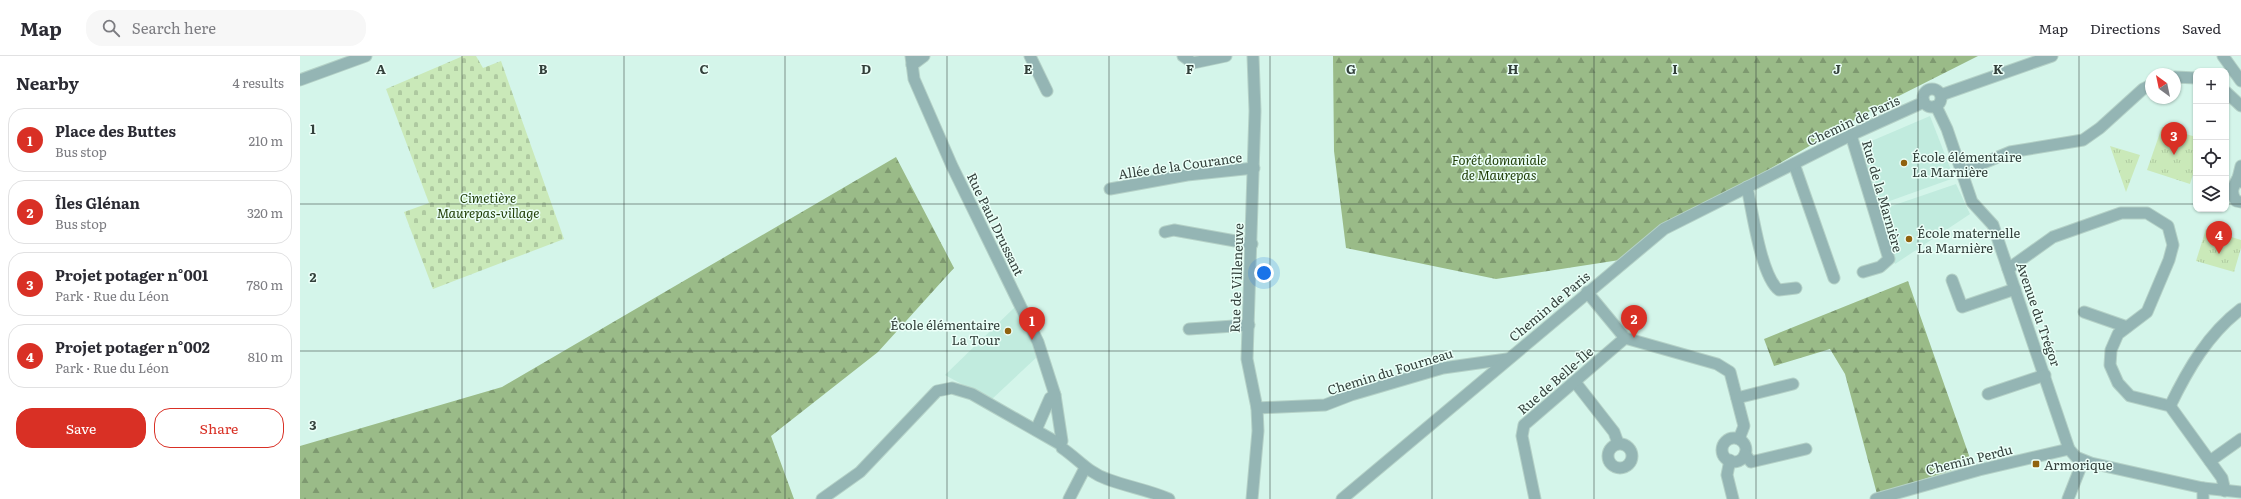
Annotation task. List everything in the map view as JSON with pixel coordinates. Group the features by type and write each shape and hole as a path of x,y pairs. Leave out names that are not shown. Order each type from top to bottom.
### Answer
{"street":[{"path":"300,80 366,56"},
{"path":"912,61 924,56"},
{"path":"1030,56 1047,91"},
{"path":"1183,56 1193,63 1226,56"},
{"name":"Rue de Villeneuve","path":"1252,499 1258,431 1257,408 1247,359 1256,111 1254,56"},
{"path":"1941,95 2052,56"},
{"path":"2223,56 2241,80"},
{"name":"Rue Paul Drussant","path":"912,61 914,79 952,166 1038,342 1054,396 1061,444"},
{"path":"2181,77 2193,78"},
{"path":"1962,172 2010,152 2083,140 2100,128 2145,87"},
{"path":"1930,89 1938,91 1941,95 1940,103 1936,106 1928,106 1924,102 1924,94 1930,89"},
{"path":"2229,95 2241,106"},
{"name":"Chemin de Paris","path":"1342,499 1507,359 1664,229 1851,135 1924,102"},
{"name":"Avenue du Trégor","path":"1936,106 1947,129 1972,202 1993,225 2069,449"},
{"name":"Rue de la Marnière","path":"1851,135 1889,259 1880,268 1863,272"},
{"path":"1794,164 1834,278"},
{"path":"2241,166 2239,180 2232,189 2232,195 2236,201 2241,202"},
{"name":"Allée de la Courance","path":"1110,189 1187,175 1254,168"},
{"path":"1747,187 1755,228 1771,282 1779,290 1796,288"},
{"path":"2008,269 2053,237 2121,213 2147,213 2168,226 2173,244 2169,260 2147,312 2118,334 2111,350 2110,365 2113,375 2130,396 2170,406 2222,478 2225,491"},
{"path":"1165,232 1174,230 1252,244"},
{"path":"1952,280 1962,306 2015,289"},
{"path":"1587,292 1625,338 1724,367 1730,372 1744,426 1739,439"},
{"path":"2170,406 2203,347 2222,325 2241,309"},
{"path":"2084,312 2126,327"},
{"path":"1189,328 1249,325"},
{"name":"Rue de Belle-Île","path":"1535,499 1522,436 1524,425 1625,338"},
{"name":"Chemin du Fourneau","path":"1257,408 1325,405 1351,395 1443,368 1507,359"},
{"path":"1988,394 2045,375"},
{"path":"1575,382 1614,432 1618,443"},
{"path":"1737,398 1793,384"},
{"path":"822,499 860,472 937,391 952,388 972,394 1061,444 1085,468 1107,479 1149,490 1169,499"},
{"path":"1036,430 1050,398 1054,396"},
{"path":"1728,439 1739,439 1746,447 1745,454 1737,461 1730,460 1724,456 1724,445 1728,439"},
{"path":"2210,461 2241,439"},
{"path":"1745,454 1752,462 1806,449"},
{"path":"2069,449 2083,461 2203,494 2225,491 2241,492"},
{"name":"Chemin Perdu","path":"1878,499 1979,470 2069,449"},
{"path":"1730,460 1727,475 1733,499"},
{"path":"2068,499 2083,461"},
{"path":"1069,499 1085,468"}],"shaded area":[{"name":"École élémentaire La Marnière","path":"1930,116 1954,178 1873,207 1855,148"},
{"name":"École maternelle La Marnière","path":"1956,184 1970,214 1895,264 1874,212"},
{"name":"École élémentaire La Tour","path":"1015,307 1038,356 991,400 945,375"}],"green space":[{"name":"Cimetière Maurepas-village","path":"463,56 476,56 483,68 501,61 564,239 433,289 404,212 429,203 386,89"},
{"name":"Forêt domaniale de Maurepas","path":"1333,56 1978,56 1877,107 1676,223 1626,259 1496,279 1346,248 1334,151"},
{"path":"2162,127 2193,136 2193,174 2190,184 2147,170"},
{"path":"2110,146 2140,155 2126,192"},
{"path":"896,157 954,268 878,352 771,436 794,499 300,499 300,446 502,387"},
{"path":"2206,229 2241,240 2241,248 2234,272 2196,261"},
{"path":"1908,281 1972,464 1877,494 1845,374 1830,349 1774,366 1764,339"}],"place":[{"name":"Projet potager n°001","path":"2174,155"},
{"name":"École élémentaire La Marnière","path":"1904,163"},
{"name":"École maternelle La Marnière","path":"1909,239"},
{"name":"Projet potager n°002","path":"2219,254"},
{"name":"École élémentaire La Tour","path":"1008,331"},
{"name":"Îles Glénan","path":"1634,338"},
{"name":"Place des Buttes","path":"1032,340"},
{"name":"Armorique","path":"2036,464"}]}
